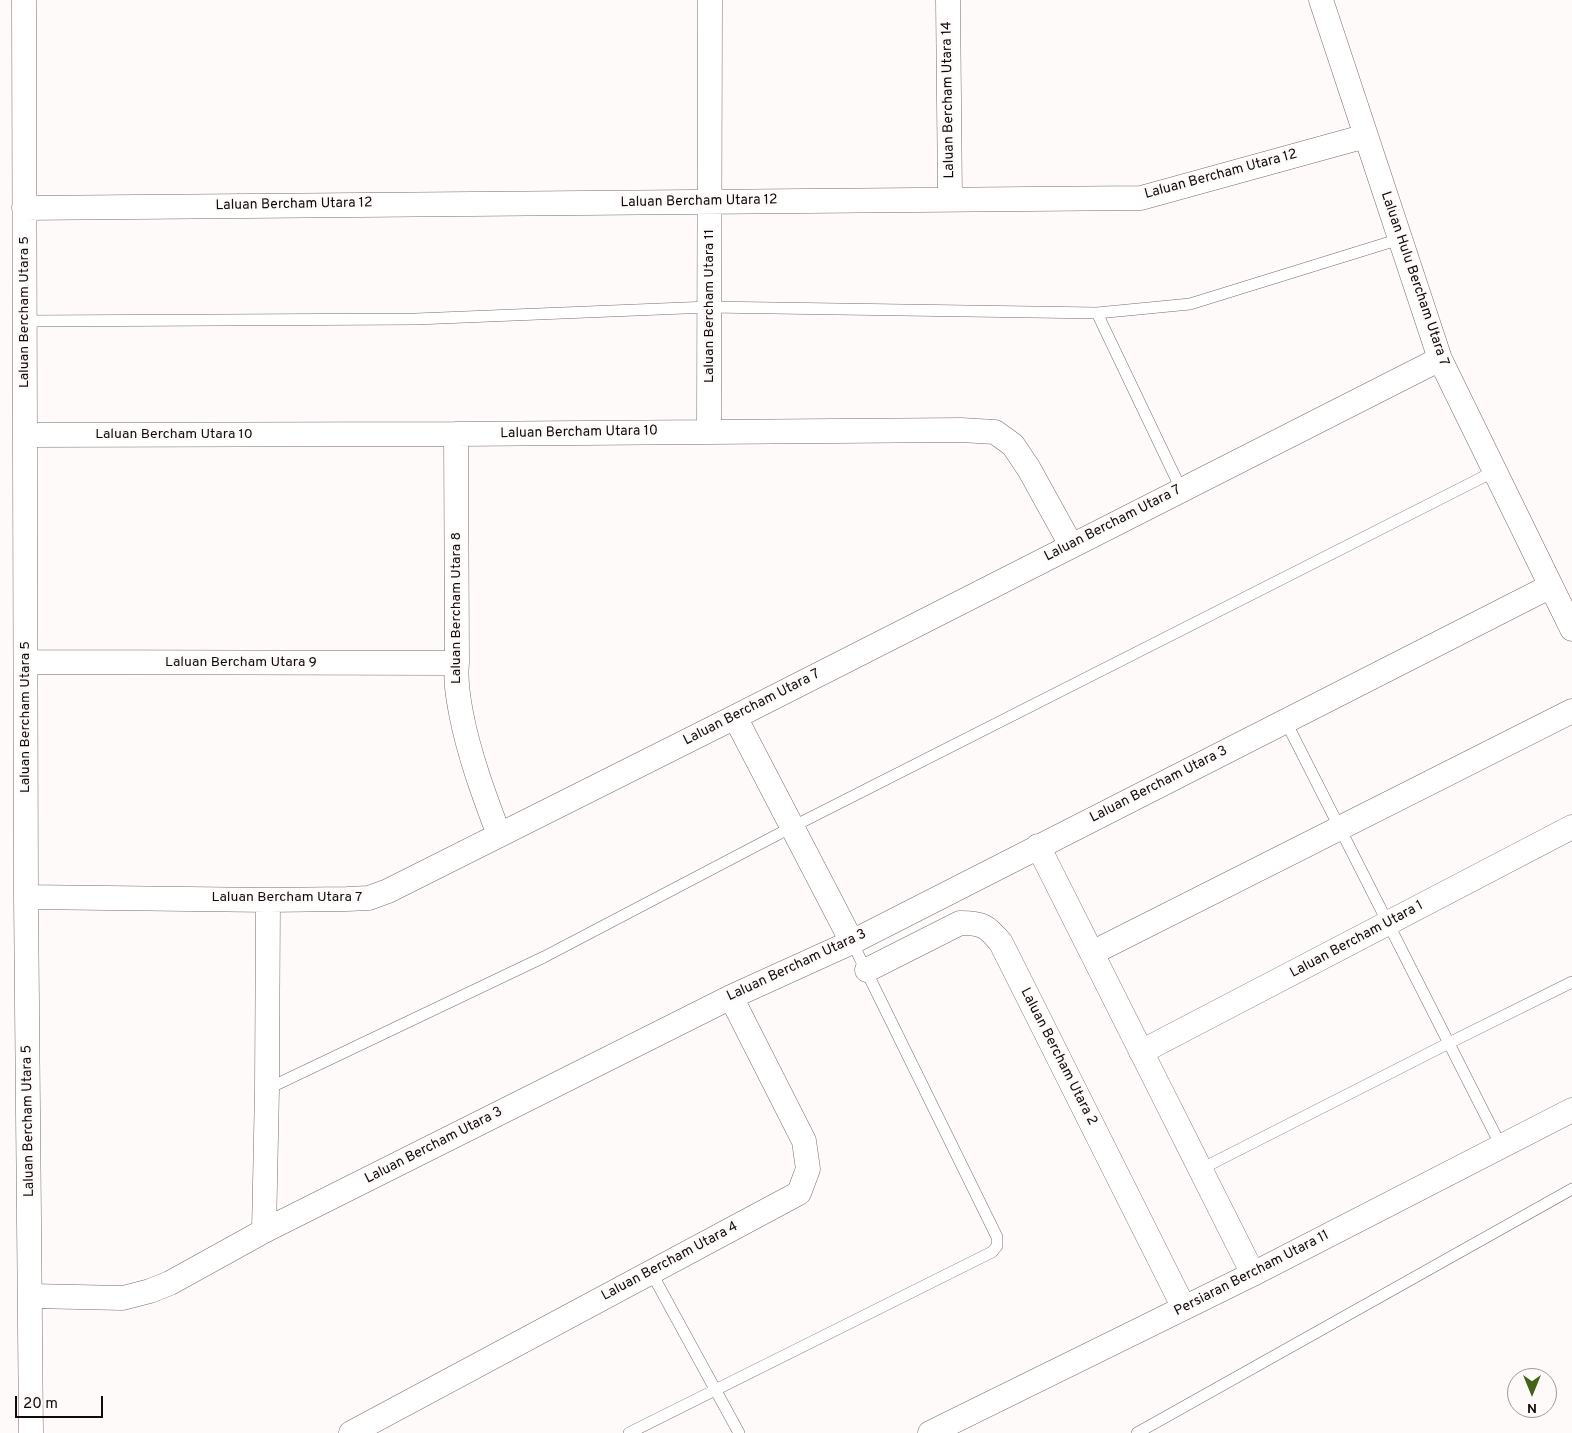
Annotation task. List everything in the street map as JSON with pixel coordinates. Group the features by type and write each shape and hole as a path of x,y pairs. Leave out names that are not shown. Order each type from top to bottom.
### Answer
{"street":[{"name":"Laluan Bercham Utara 5","path":"24,0 26,897 31,1433"},
{"name":"Laluan Bercham Utara 11","path":"710,0 710,431"},
{"name":"Laluan Bercham Utara 14","path":"948,0 950,200"},
{"name":"Laluan Hulu Bercham Utara 7","path":"1321,0 1440,358 1572,629"},
{"name":"Laluan Bercham Utara 12","path":"24,208 1141,198 1366,136"},
{"name":"Laluan Bercham Utara 7","path":"26,897 268,900 369,898 388,891 735,717 1440,358"},
{"name":"Laluan Bercham Utara 10","path":"25,435 961,430 995,432 1013,445 1071,545"},
{"name":"Laluan Bercham Utara 8","path":"456,434 456,674 465,735 477,777 499,835"},
{"name":"Laluan Bercham Utara 3","path":"30,1296 123,1298 150,1291 170,1283 264,1231 732,997 852,942 1551,586"},
{"name":"Laluan Bercham Utara 9","path":"26,662 457,663"},
{"path":"1092,954 1572,711"},
{"path":"735,717 852,942"},
{"name":"Laluan Bercham Utara 1","path":"1142,1052 1572,827"},
{"path":"1038,846 1253,1274"},
{"path":"264,1231 268,900"},
{"name":"Laluan Bercham Utara 2","path":"867,970 960,923 976,923 990,930 1001,943 1184,1308"},
{"name":"Laluan Bercham Utara 4","path":"351,1433 799,1193 808,1169 804,1141 732,997"},
{"name":"Persiaran Bercham Utara 11","path":"930,1433 1253,1274 1572,1110"}],"lane":[{"path":"25,321 416,319 710,307 1096,313 1190,304 1400,239"},
{"path":"1096,313 1181,489"},
{"path":"267,1089 544,957 792,827 1495,471"},
{"path":"1286,720 1501,1146"},
{"path":"629,1433 992,1252 998,1246 997,1237 852,942"},
{"path":"1200,1170 1572,982"},
{"path":"1137,1433 1572,1189"},
{"path":"651,1272 739,1433"}]}
